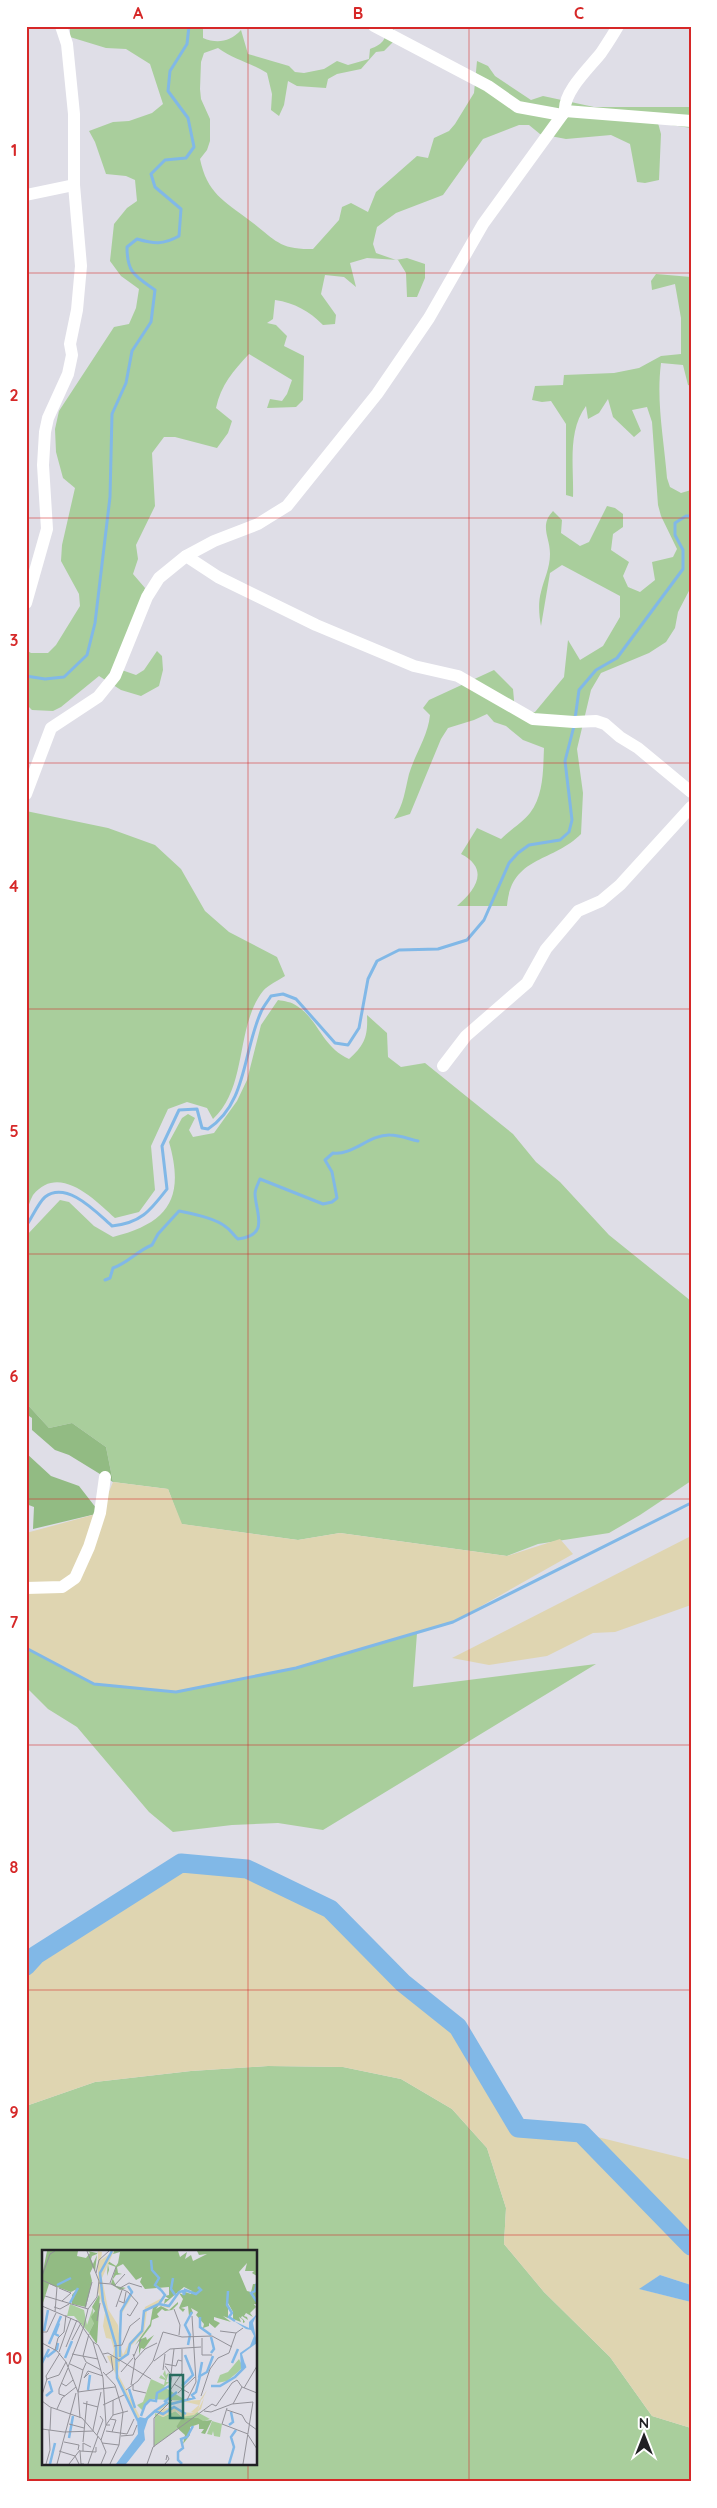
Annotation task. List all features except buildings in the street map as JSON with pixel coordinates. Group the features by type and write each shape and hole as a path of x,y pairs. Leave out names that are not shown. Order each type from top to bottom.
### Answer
{"street":[{"path":"26,603 47,529 43,465 45,432 48,418 68,374 72,355 70,344 77,310 81,266 74,185 74,114 67,44 61,26"},
{"path":"374,26 488,86 518,107 563,113 691,121"},
{"path":"26,794 51,728 98,697 116,676 147,597 159,578 186,556 214,541 258,524 287,506 377,394 429,318 483,224 563,113 564,105 578,80 601,52 618,26"},
{"path":"26,195 74,185"},
{"path":"186,556 218,577 316,625 414,666 458,676 533,718 574,722 596,721 605,724 620,737 638,748 691,792"},
{"path":"443,1066 466,1036 527,982 546,950 578,911 601,901 620,885 691,807"},
{"path":"26,1588 62,1587 75,1578 89,1547 100,1513 104,1477"}],"green space":[{"path":"70,26 203,26 203,38 213,41 223,41 241,30 248,54 289,66 295,72 304,73 324,69 337,61 348,65 369,59 370,49 383,41 387,26 394,26 394,41 384,51 376,52 361,69 337,74 328,79 326,88 297,86 288,81 284,105 279,116 271,110 272,94 267,73 218,48 204,53 201,62 200,89 201,99 210,119 210,141 207,150 200,159 207,180 218,195 232,207 271,238 292,248 313,249 339,220 342,207 351,203 368,212 376,192 417,156 428,158 434,138 449,131 474,93 477,61 488,66 495,76 531,100 543,96 594,107 691,107 691,128 658,123 661,134 659,180 645,183 637,182 630,144 611,135 566,139 540,134 529,125 519,125 483,139 443,195 396,213 377,227 373,244 376,253 396,260 367,258 350,263 356,287 344,277 325,275 321,294 336,315 335,324 323,325 301,308 275,300 273,319 267,323 276,325 287,336 284,346 304,356 303,400 296,407 267,408 270,399 282,401 287,394 292,380 249,354 228,379 218,400 216,408 232,421 228,433 217,448 175,437 164,437 152,453 155,506 136,545 138,559 133,574 145,588 116,668 136,675 144,670 157,651 162,656 163,670 159,686 141,696 121,690 99,676 61,707 53,711 32,710 26,704 26,650 31,653 48,653 56,645 80,606 79,594 61,561 62,545 75,488 63,478 56,452 55,429 59,411 114,327 129,324 136,308 139,289 121,276 110,261 114,224 127,208 137,201 135,180 126,176 106,174 95,142 89,131 113,122 129,121 152,113 163,104 150,64 126,49 106,48 70,37"},
{"path":"407,258 425,264 425,278 417,297 407,297 406,273 397,260"},
{"path":"656,274 691,277 691,386 688,385 683,365 661,363 659,392 667,478 670,487 681,493 691,490 691,587 678,612 675,628 666,642 649,653 601,673 591,690 577,749 583,793 581,834 570,843 525,869 516,878 510,890 507,906 457,906 470,893 477,880 475,866 461,854 477,828 501,839 530,813 535,806 540,790 544,748 523,740 506,726 494,722 487,714 448,728 441,739 410,814 394,819 402,802 409,774 429,723 430,715 423,708 429,700 494,670 513,689 515,711 535,712 564,677 568,640 580,660 603,646 620,617 620,596 562,565 550,573 541,626 539,600 550,559 546,527 549,516 553,511 562,520 561,533 580,546 589,542 607,506 615,508 623,514 623,527 613,534 611,550 629,562 623,576 628,587 640,592 655,580 652,562 673,557 677,549 661,516 658,505 652,422 647,407 632,410 641,431 634,437 613,417 608,399 599,413 588,419 586,406 580,416 574,438 573,497 566,495 566,424 551,401 532,400 535,386 563,385 564,375 614,373 639,368 661,356 681,354 681,318 675,284 652,290 651,281"},
{"path":"26,811 108,828 155,845 181,869 205,911 229,932 277,957 285,976 265,989 254,1006 248,1022 232,1091 224,1106 213,1119 207,1108 187,1102 168,1109 151,1146 155,1190 139,1212 115,1218 76,1187 54,1182 43,1186 33,1195 26,1213"},
{"path":"278,1000 297,1006 310,1018 332,1047 349,1059 359,1049 364,1040 367,1029 367,1015 387,1033 388,1057 401,1067 425,1063 513,1134 536,1162 560,1182 609,1235 691,1301 691,1481 609,1533 538,1544 507,1556 340,1533 298,1540 181,1524 168,1489 113,1482 106,1447 72,1423 49,1428 26,1403 26,1236 60,1200 69,1202 94,1226 113,1237 148,1224 160,1216 168,1205 173,1193 175,1178 169,1142 182,1118 188,1114 195,1118 189,1130 193,1137 214,1133 237,1101 247,1080 261,1025"},
{"path":"26,1403 49,1428 72,1423 106,1447 113,1482 69,1455 55,1450 32,1430 32,1418 26,1414"},
{"path":"26,1453 51,1476 79,1486 100,1513 33,1529 34,1507 26,1504"},
{"path":"417,1633 413,1687 596,1664 323,1830 278,1823 232,1825 173,1832 149,1812 77,1727 48,1709 26,1687 26,1648 94,1684 176,1692 296,1668"},
{"path":"268,2066 343,2067 401,2079 452,2109 487,2148 506,2208 504,2244 544,2292 610,2357 652,2416 691,2428 691,2482 26,2482 26,2106 95,2082 191,2071"}],"sand":[{"path":"113,1482 168,1489 182,1524 298,1540 340,1533 507,1556 560,1539 573,1554 453,1622 296,1668 176,1692 94,1684 26,1648 26,1533 100,1513"},
{"path":"691,1536 691,1605 615,1632 593,1633 547,1656 489,1665 452,1658"},
{"path":"181,1863 247,1869 330,1909 403,1983 458,2027 518,2128 581,2133 691,2160 691,2285 660,2275 640,2289 691,2302 691,2428 652,2416 610,2357 544,2292 504,2244 506,2208 487,2148 452,2109 401,2079 343,2067 268,2066 191,2071 95,2082 26,2106 26,1965 36,1955"}],"water":[{"path":"660,2275 691,2285 691,2302 639,2289"}],"waterway":[{"path":"26,676 45,679 64,677 87,655 95,623 110,497 112,414 126,383 132,351 151,322 155,290 134,273 127,256 127,247 137,239 158,243 179,236 181,209 155,187 151,174 165,160 186,158 194,147 188,118 168,91 170,71 187,44 189,26"},
{"path":"575,719 579,690 596,670 617,658 683,569 683,550 675,535 675,523 686,516 691,516"},
{"path":"26,1226 42,1200 54,1193 72,1195 81,1200 112,1226 138,1219 150,1210 167,1189 162,1146 179,1110 197,1109 202,1128 208,1129 221,1118 230,1106 237,1091 255,1027 262,1010 271,996 283,994 296,999 335,1043 348,1045 359,1028 368,979 377,961 399,950 438,949 467,940 484,920 509,863 518,853 529,845 560,840 569,832 572,820 565,761 574,726"},
{"path":"105,1280 110,1278 113,1268 152,1245 158,1234 179,1211 216,1221 228,1228 238,1239 248,1237 258,1228 259,1222 255,1194 260,1179 323,1204 332,1202 337,1198 332,1172 325,1160 333,1153 347,1151 375,1138 390,1135 418,1141"},
{"path":"26,1648 94,1684 176,1692 296,1668 453,1622 691,1503"},
{"path":"26,1966 36,1955 181,1863 247,1869 330,1909 403,1983 458,2027 518,2128 581,2133 691,2246"}]}
